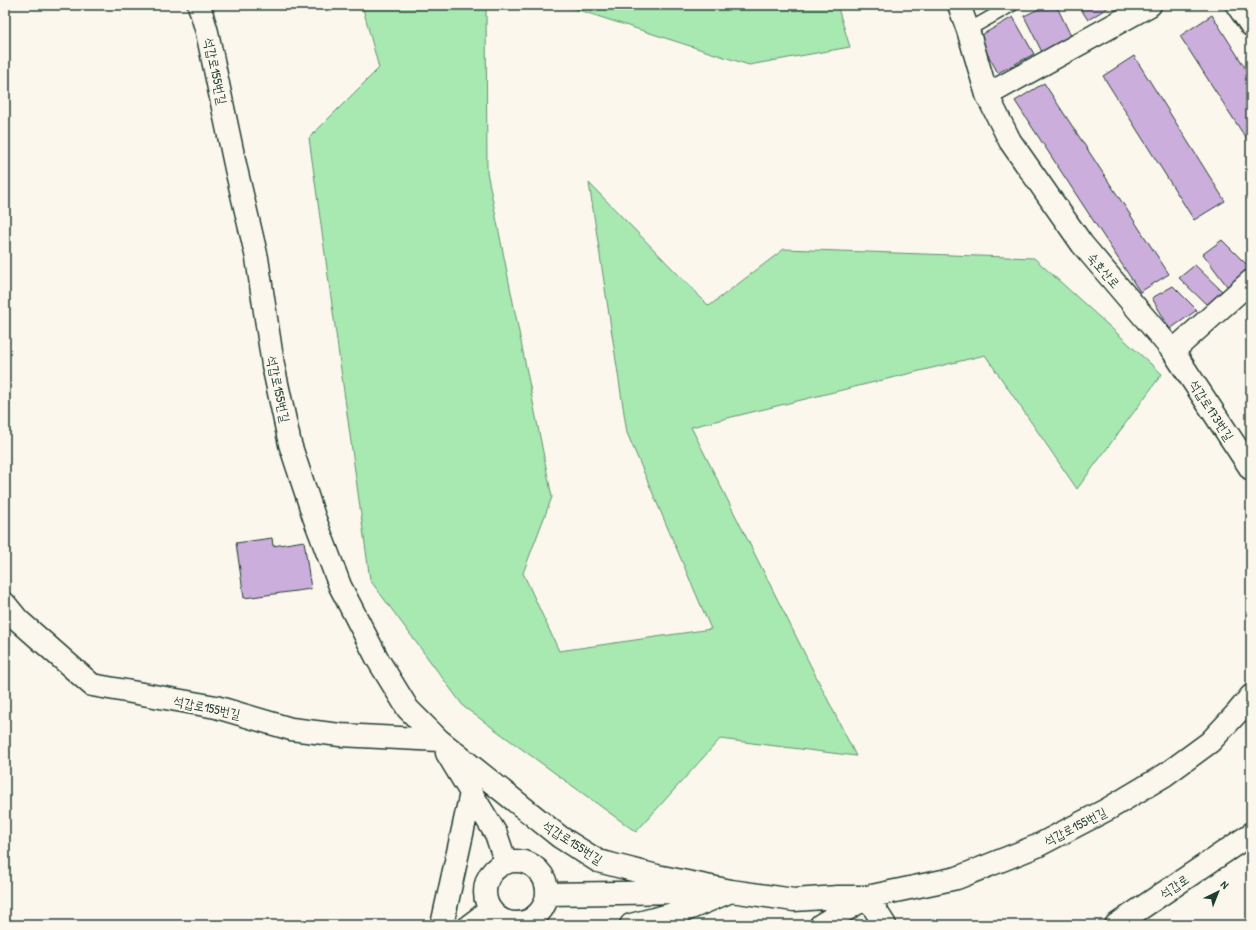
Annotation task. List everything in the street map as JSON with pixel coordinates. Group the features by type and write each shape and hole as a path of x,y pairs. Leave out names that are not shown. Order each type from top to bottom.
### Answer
{"street":[{"name":"석갑로155번길","path":"200,5 257,258 273,365 290,444 314,517 340,586 378,660 408,709 439,740 560,837 598,861 657,876 732,891 794,900 868,896 957,878 1037,846 1108,810 1165,775 1210,742 1251,696"},
{"name":"숙호산로","path":"959,5 987,95 1010,141 1082,244 1173,351"},
{"path":"987,95 1150,5"},
{"path":"1237,5 1251,25"},
{"path":"1173,351 1251,281"},
{"name":"석갑로173번길","path":"1173,351 1251,469"},
{"name":"석갑로155번길","path":"5,604 18,620 92,685 216,707 291,729 340,735 439,740"},
{"path":"439,740 496,834 506,863"},
{"path":"442,925 471,793"},
{"name":"석갑로","path":"1116,925 1251,834"},
{"path":"514,861 523,862 538,870 546,885 547,894 545,903 540,912 533,918 515,924 505,922 490,910 486,901 486,882 494,870 506,863 514,861"},
{"path":"547,894 732,891"},
{"path":"631,925 681,912 732,891"},
{"name":"석갑로155번길","path":"821,925 868,896"},
{"path":"868,896 885,925"},
{"path":"470,925 490,910"}],"lane":[{"path":"968,30 1012,5"}],"green space":[{"path":"362,5 486,5 487,172 552,497 523,573 559,651 711,629 627,433 589,183 709,306 784,249 1034,258 1162,374 1077,489 985,355 691,427 856,756 720,739 636,832 464,707 370,580 309,138 379,68"},
{"path":"563,5 837,5 850,47 749,65"}],"building":[{"path":"1047,5 1056,5 1072,38 1042,52 1024,16"},
{"path":"1078,5 1112,5 1088,20"},
{"path":"1212,15 1251,77 1251,146 1180,36"},
{"path":"1013,17 1034,54 998,73 978,37"},
{"path":"1134,56 1225,201 1194,220 1103,76"},
{"path":"1044,83 1169,274 1140,292 1015,101"},
{"path":"1222,240 1251,269 1230,290 1203,254"},
{"path":"1195,265 1226,295 1207,305 1179,278"},
{"path":"1173,286 1197,310 1170,329 1152,298"},
{"path":"272,538 273,546 304,541 311,589 244,598 236,543"}]}
